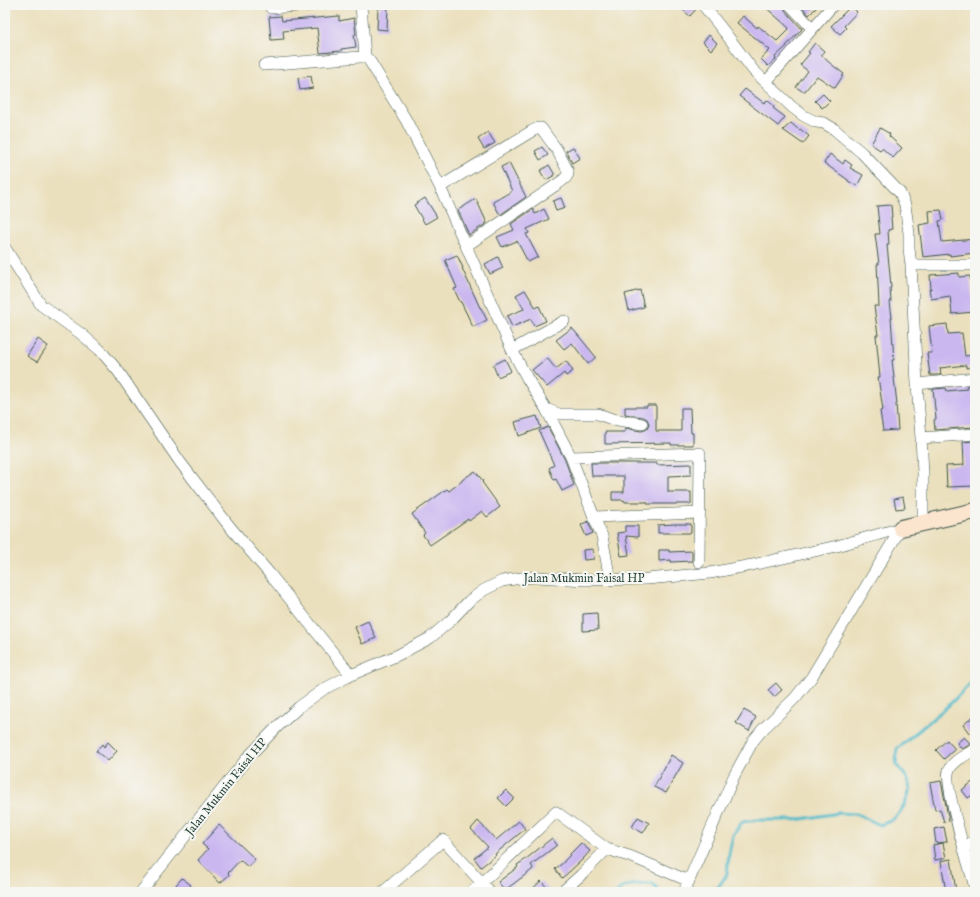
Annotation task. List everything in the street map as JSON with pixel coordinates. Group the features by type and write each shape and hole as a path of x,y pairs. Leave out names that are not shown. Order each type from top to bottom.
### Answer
{"street":[{"path":"271,8 312,5"},
{"path":"361,5 365,57"},
{"path":"703,5 753,70 792,107 804,116 824,123 834,129 862,153 900,193 905,205 909,233 921,438 923,523"},
{"path":"790,5 812,28"},
{"path":"766,82 832,5"},
{"path":"264,65 365,57 369,60 406,120 440,187 512,350 546,409 571,457 602,536 610,580"},
{"path":"440,187 538,128 541,128 558,150 568,171 567,176 559,183 466,246"},
{"path":"5,248 41,305 80,333 100,350 118,371 180,462 230,527 274,579 350,675"},
{"path":"911,265 975,265"},
{"path":"512,350 564,321"},
{"path":"917,384 975,378"},
{"path":"546,409 559,414 598,414 612,419 642,424"},
{"path":"921,438 975,434"},
{"path":"571,457 700,453 699,562"},
{"name":"Jalan Mukmin Faisal HP","path":"141,892 248,757 299,707 324,689 350,675 398,655 430,638 469,601 484,590 502,581 538,577 579,580 647,579 704,573 752,565 837,546 901,528 975,511"},
{"path":"594,517 700,513"},
{"path":"684,892 734,776 753,741 762,730 795,698 811,678 901,528"},
{"path":"975,750 958,760 949,770 948,776 953,805 975,887"},
{"path":"472,892 556,812 608,849 632,857 689,881"},
{"path":"383,892 443,840 490,892"},
{"path":"964,849 975,840"},
{"path":"562,892 608,849"}],"building":[{"path":"379,5 388,5 387,30 377,29"},
{"path":"677,5 696,5 697,8 690,16"},
{"path":"763,5 783,5 785,10 802,29 768,66 761,59 770,50 737,23 743,16 757,28 758,26 777,41 789,28"},
{"path":"800,5 819,5 809,15"},
{"path":"851,6 857,12 844,26 846,28 840,34 831,26"},
{"path":"281,16 282,21 339,16 339,21 354,18 356,47 341,49 341,51 320,53 317,28 283,31 284,39 271,40 269,17"},
{"path":"709,35 717,43 711,50 703,42"},
{"path":"815,43 824,51 821,55 844,74 835,88 817,76 805,91 802,91 796,87 808,71 800,65 810,53 808,52"},
{"path":"311,76 313,88 300,90 298,78"},
{"path":"745,89 764,103 767,100 774,106 773,108 785,117 778,126 739,96"},
{"path":"823,94 830,101 822,108 815,101"},
{"path":"791,123 809,136 803,144 783,130"},
{"path":"880,128 890,134 889,136 902,148 893,158 882,148 880,150 871,144"},
{"path":"488,132 495,143 484,149 478,139"},
{"path":"542,147 548,155 540,160 535,151"},
{"path":"573,147 580,158 572,163 566,151"},
{"path":"830,154 843,164 845,160 852,165 850,168 863,175 857,186 824,163"},
{"path":"509,163 526,197 500,215 493,202 512,191 501,167"},
{"path":"549,165 555,175 546,180 540,171"},
{"path":"425,198 437,217 425,224 414,205"},
{"path":"561,198 565,208 556,211 553,201"},
{"path":"476,199 487,223 469,235 458,210"},
{"path":"891,205 892,229 888,230 889,245 887,245 891,288 890,302 894,360 892,360 897,404 898,430 883,431 880,411 883,410 878,377 880,377 876,335 878,335 874,306 879,306 877,264 879,264 875,234 880,234 877,206"},
{"path":"533,209 535,214 544,209 549,219 527,229 529,233 526,234 538,257 528,262 517,241 502,247 497,237 514,230 511,224"},
{"path":"941,210 943,220 939,221 942,242 975,239 975,253 923,257 919,225 930,223 929,211"},
{"path":"457,255 480,308 487,320 473,327 454,289 457,288 445,260"},
{"path":"498,257 503,268 490,274 485,264"},
{"path":"959,273 959,277 970,276 974,312 952,314 950,296 931,299 929,289 931,289 930,275"},
{"path":"525,290 536,308 539,306 546,321 534,326 531,319 512,327 507,316 524,309 516,295"},
{"path":"640,290 644,307 629,311 625,294"},
{"path":"947,324 948,334 962,333 965,356 975,355 975,367 966,368 966,365 940,368 941,375 930,375 927,353 932,353 929,326"},
{"path":"572,328 596,357 588,364 572,343 564,349 556,340"},
{"path":"38,339 48,346 37,362 27,356"},
{"path":"547,358 556,369 566,361 573,371 566,376 564,373 547,387 532,370"},
{"path":"505,359 511,371 498,377 493,365"},
{"path":"975,385 975,424 972,424 973,427 935,430 934,420 936,419 933,389 946,388 947,391 967,389 966,386"},
{"path":"647,405 656,405 656,431 681,431 681,408 690,408 693,445 671,445 671,443 605,444 605,432 625,432 625,428 641,431 647,429 649,425 647,419 625,414 625,407 647,407"},
{"path":"537,416 541,428 519,436 515,422"},
{"path":"548,427 565,460 574,485 562,491 556,479 554,480 549,468 554,465 539,431"},
{"path":"974,441 975,486 947,487 946,466 964,465 963,442"},
{"path":"591,463 657,463 657,465 691,464 691,475 668,476 668,492 691,492 691,504 647,504 647,502 625,502 624,500 612,500 612,492 624,492 624,476 592,476"},
{"path":"475,471 500,507 487,517 482,511 469,521 468,519 430,545 423,535 425,533 412,514 447,489 449,491"},
{"path":"903,497 905,508 896,509 894,499"},
{"path":"588,521 593,533 586,536 581,525"},
{"path":"691,524 691,533 658,533 658,525"},
{"path":"625,526 638,526 638,537 626,536 629,555 621,556 617,533 625,532"},
{"path":"593,549 594,559 584,560 583,550"},
{"path":"659,550 669,550 669,552 692,551 692,561 659,561"},
{"path":"597,613 598,630 583,631 583,614"},
{"path":"368,621 376,638 362,644 355,627"},
{"path":"776,683 782,690 774,697 768,690"},
{"path":"744,710 756,717 749,731 736,723"},
{"path":"975,715 975,730 970,734 963,725"},
{"path":"964,737 971,744 962,749 957,743"},
{"path":"947,740 955,749 944,759 936,750"},
{"path":"108,742 117,751 108,761 96,751 102,744 104,747"},
{"path":"671,755 683,763 666,793 654,787"},
{"path":"975,780 975,793 968,798 962,790"},
{"path":"941,781 949,821 944,822 940,809 935,810 930,783"},
{"path":"506,790 514,798 506,806 498,798"},
{"path":"638,817 649,823 643,833 632,827"},
{"path":"478,821 496,840 519,821 525,829 481,867 474,858 488,847 471,829"},
{"path":"219,825 255,859 248,867 240,860 228,873 229,875 220,883 198,860 208,849 202,844"},
{"path":"944,827 947,842 936,843 934,829"},
{"path":"552,838 557,845 531,865 533,868 532,870 505,890 498,882"},
{"path":"581,843 590,851 562,878 555,869 564,862"},
{"path":"943,843 946,858 935,860 933,845"},
{"path":"951,859 956,891 946,892 941,861"},
{"path":"182,878 191,885 185,892 170,892"},
{"path":"541,881 551,892 529,892"}],"waterway":[{"path":"714,892 727,874 733,835 742,822 756,820 795,820 839,813 857,814 880,825 896,817 905,803 909,793 909,783 907,778 896,765 897,749 949,705 975,679"},
{"path":"617,892 624,887 639,884 653,884 659,892"}]}
